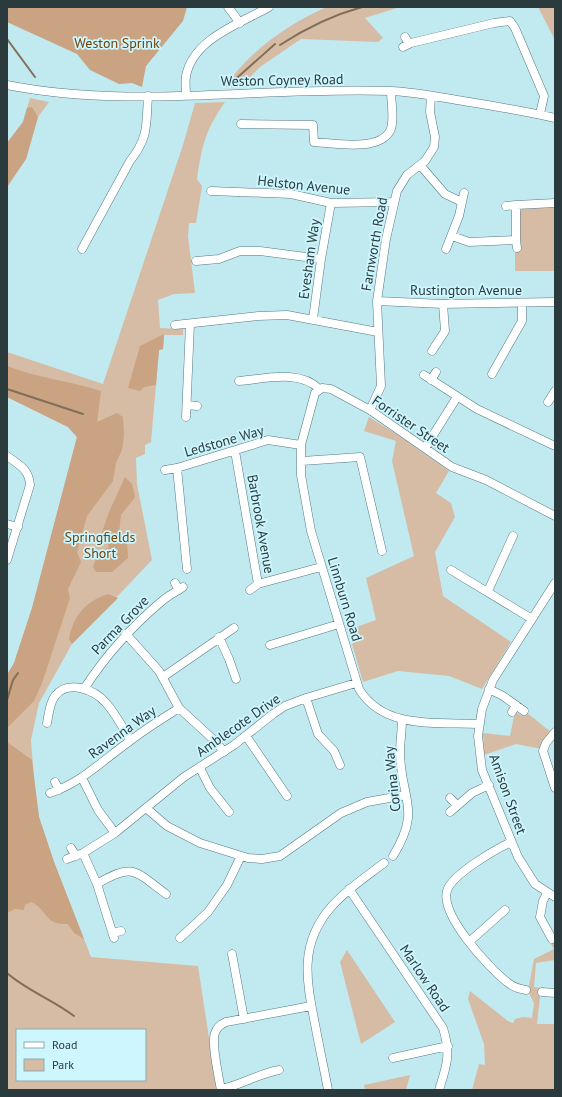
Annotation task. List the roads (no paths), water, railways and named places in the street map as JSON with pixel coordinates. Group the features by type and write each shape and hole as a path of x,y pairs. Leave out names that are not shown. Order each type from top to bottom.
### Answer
{"street":[{"path":"228,7 240,23"},
{"path":"186,95 186,76 198,49 210,39 269,7"},
{"path":"406,43 494,23 510,21 515,28 544,96 540,114"},
{"name":"Weston Coyney Road","path":"7,85 64,93 148,96 234,93 391,91 431,96 540,114 555,118"},
{"path":"240,124 313,125 314,142 372,144 386,136 390,130 391,91"},
{"path":"82,249 130,161 140,148 144,139 148,96"},
{"name":"Farnworth Road","path":"370,410 381,386 377,301 386,239 396,191 407,175 429,156 434,148 435,137 430,112 431,96"},
{"path":"420,165 445,194 462,202"},
{"name":"Helston Avenue","path":"211,190 291,194 331,203 394,202"},
{"path":"446,249 452,236 464,193"},
{"name":"Evesham Way","path":"313,319 321,259 331,203"},
{"path":"506,206 555,203"},
{"path":"452,236 469,242 517,244 516,206"},
{"path":"196,261 219,259 240,251 260,251 321,259"},
{"name":"Rustington Avenue","path":"377,301 443,304 555,302"},
{"path":"492,374 496,360 522,322 522,303"},
{"path":"432,351 445,331 443,304"},
{"path":"175,325 258,316 287,316 313,319 378,332"},
{"path":"186,417 190,324"},
{"path":"436,372 428,377 457,397 477,409 555,446"},
{"name":"Forrister Street","path":"239,381 250,384 275,377 310,381 319,390 326,388 331,389 370,410 452,467 486,480 555,516"},
{"name":"Linnburn Road","path":"319,390 315,393 313,399 301,445 301,475 311,531 356,683 363,695 377,709 389,716 402,719 479,724"},
{"path":"425,448 457,397"},
{"path":"187,405 196,406"},
{"name":"Ledstone Way","path":"165,470 177,468 268,440 301,445"},
{"name":"Barbrook Avenue","path":"235,450 258,584 321,566"},
{"path":"7,456 22,467 30,476 30,485 7,560"},
{"path":"302,461 360,457 382,551"},
{"name":"Ledstone Way","path":"177,468 185,566"},
{"path":"7,524 18,527"},
{"path":"488,591 513,536"},
{"path":"457,570 532,619"},
{"name":"Amison Street","path":"555,583 489,690 479,724 479,756 512,842 528,875 535,884 555,897"},
{"path":"250,590 258,584"},
{"name":"Parma Grove","path":"84,689 104,659 126,634 179,586"},
{"path":"270,645 339,624"},
{"path":"163,676 218,637 234,628"},
{"path":"126,634 163,676 179,708 215,740 224,752"},
{"path":"218,637 229,659 236,679"},
{"name":"Amblecote Drive","path":"67,859 79,855 115,833 184,777 224,752 284,706 356,683"},
{"path":"47,723 52,702 59,692 69,687 84,689 101,698 107,704 130,740"},
{"path":"489,690 503,696 514,708 524,711"},
{"path":"306,698 318,734 334,751 340,765"},
{"name":"Ravenna Way","path":"50,793 82,778 130,740 179,708"},
{"name":"Corina Way","path":"393,856 402,841 409,822 409,806 400,754 402,719"},
{"path":"555,732 546,743 544,751 555,788"},
{"path":"246,736 286,796"},
{"path":"200,768 210,788 229,812"},
{"name":"Ravenna Way","path":"82,778 98,810 115,833"},
{"path":"55,782 58,790"},
{"path":"450,812 472,793 489,785"},
{"path":"146,808 168,826 200,843 241,856 262,859 280,856 341,813 367,802 406,795"},
{"path":"450,798 458,805"},
{"path":"512,842 485,855 450,884 447,891 447,905 469,942 491,968 506,981 515,992 526,990"},
{"path":"71,848 79,855 97,884 116,934"},
{"path":"180,938 208,912 227,885 241,856"},
{"path":"328,1090 311,1006 306,972 312,941 326,914 349,889 384,863"},
{"path":"97,884 114,874 124,871 131,871 137,872 166,894"},
{"name":"Marlow Road","path":"349,889 443,1028 448,1046 448,1062 439,1090"},
{"path":"547,893 543,901 540,917 552,935"},
{"path":"469,942 505,910"},
{"path":"232,954 244,1019"},
{"path":"542,992 553,996"},
{"path":"279,1070 262,1073 234,1087 221,1090 215,1033 223,1023 311,1006"},
{"path":"393,1058 448,1046"}],"waterway":[{"path":"280,45 320,23 362,7"},
{"path":"7,39 35,77"},
{"path":"229,85 275,44"},
{"path":"7,389 83,414"},
{"path":"7,700 13,680 18,673"},
{"path":"7,973 23,985 74,1016"}],"park label":[{"name":"Weston Sprink","path":"117,43"},
{"name":"Springfields Short","path":"100,546"}]}
